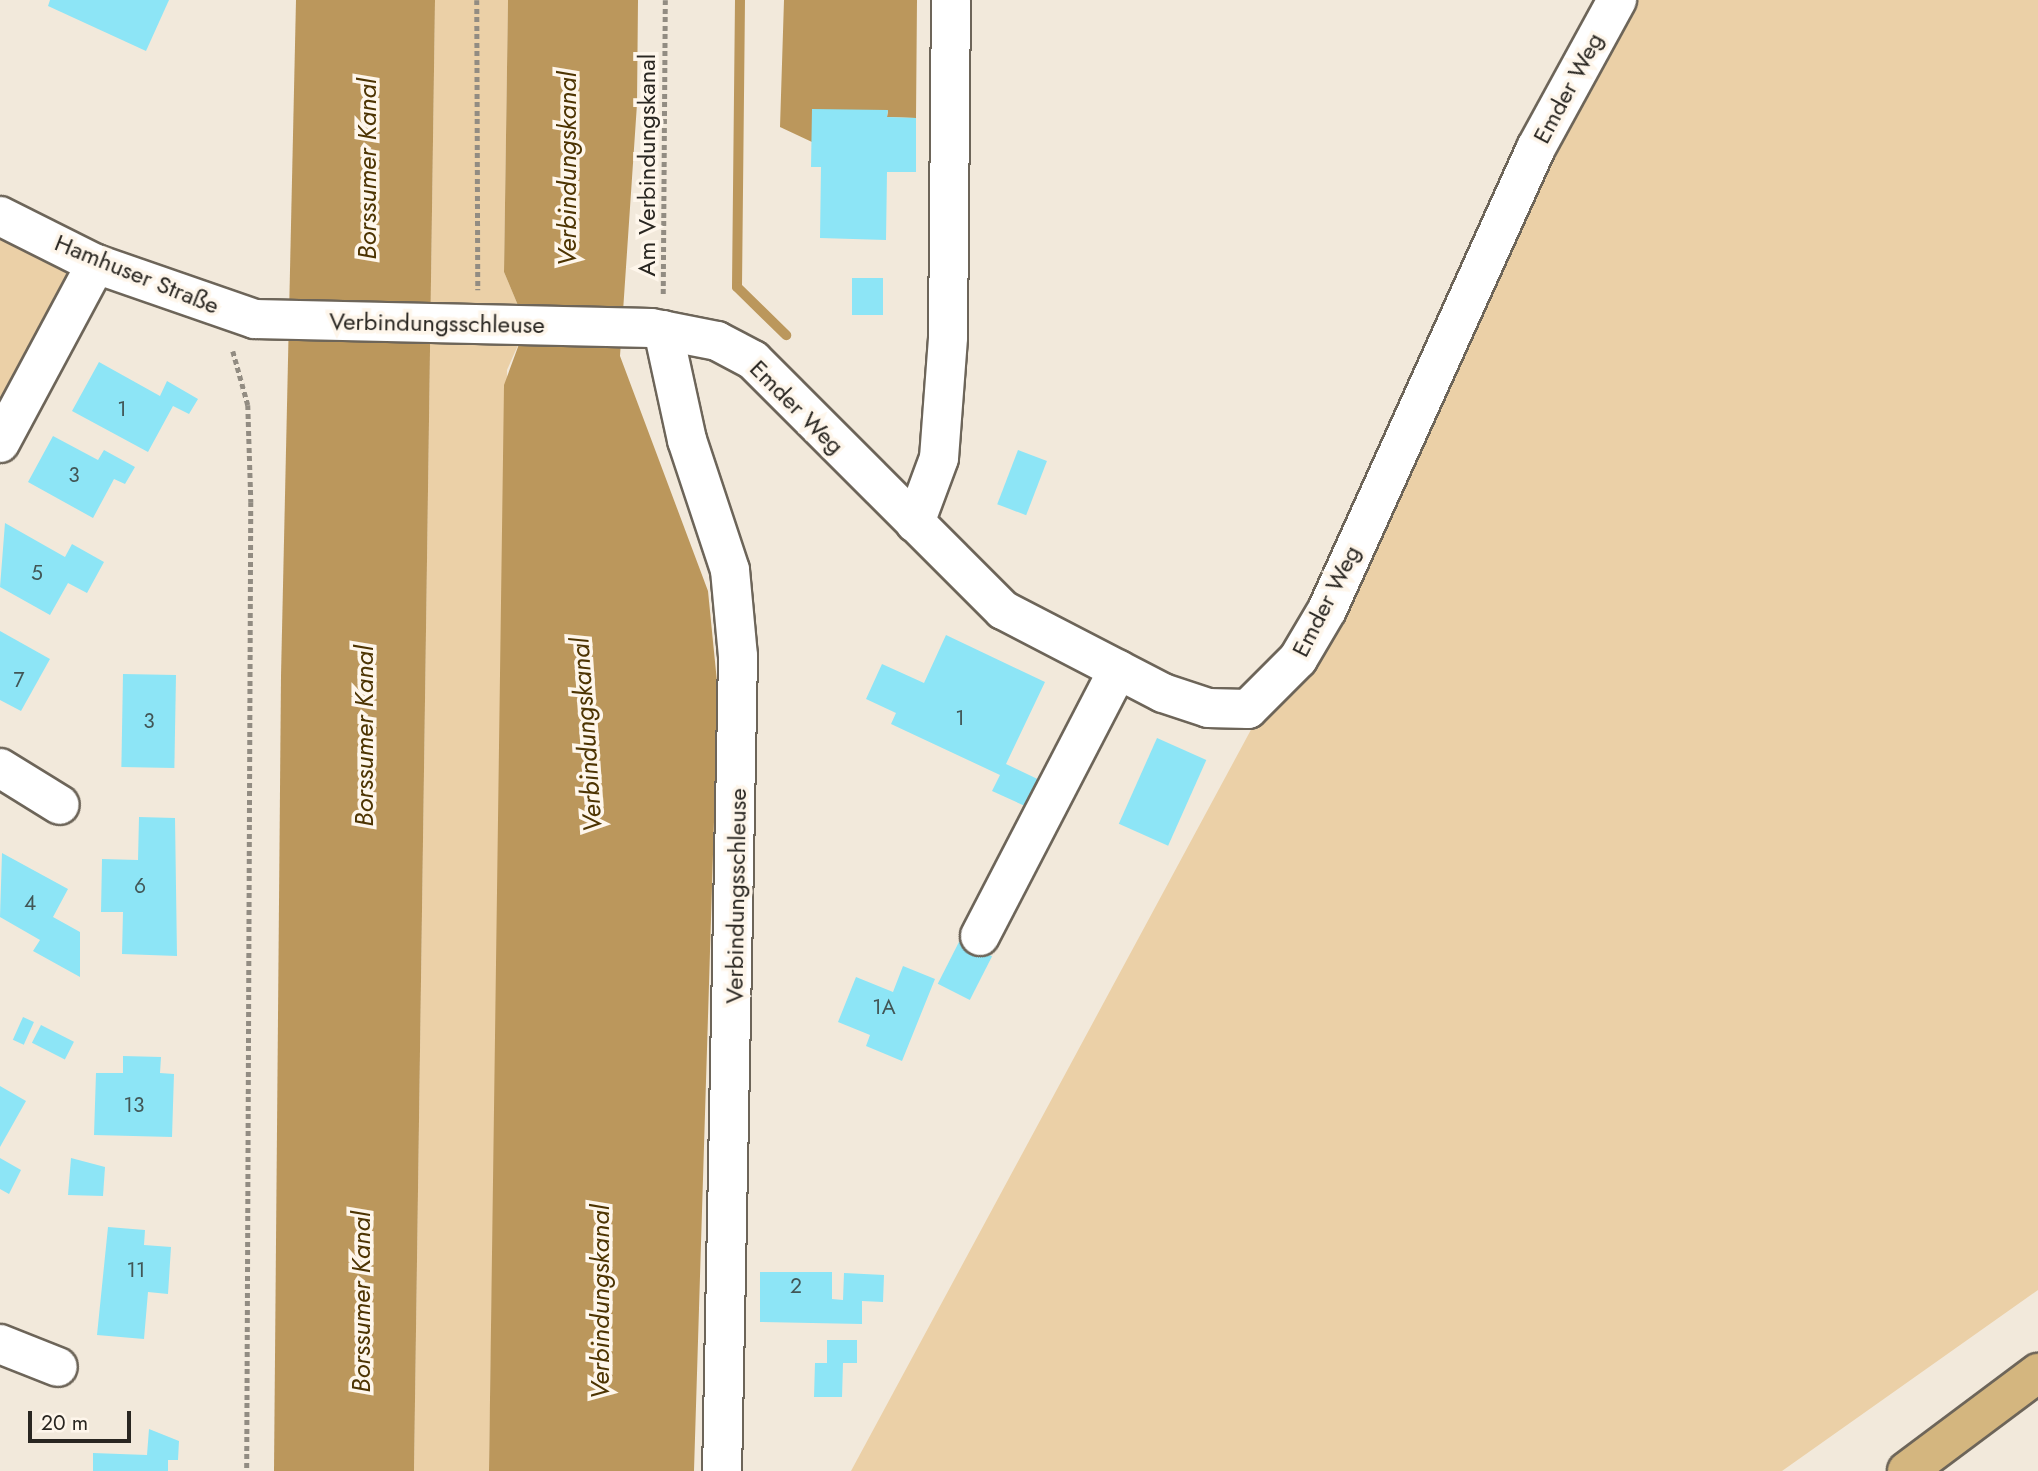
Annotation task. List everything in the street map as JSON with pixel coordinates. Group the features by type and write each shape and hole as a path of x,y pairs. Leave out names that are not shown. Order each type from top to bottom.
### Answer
{"main road":[{"path":"1907,1471 2038,1373"}],"street":[{"path":"915,523 939,458 948,337 951,0"},
{"name":"Emder Weg","path":"651,329 717,341 753,360 1003,610 1163,693 1230,711 1260,701 1298,659 1327,610 1536,148 1617,0"},
{"name":"Hamhuser Straße","path":"0,216 96,264 246,316"},
{"path":"0,443 96,264"},
{"name":"Verbindungsschleuse","path":"246,316 651,329 730,570 738,656 722,1471"},
{"path":"980,936 1118,670"},
{"path":"0,768 60,806"},
{"path":"0,1344 58,1367"}],"path":[{"path":"477,0 479,324"},
{"name":"Am Verbindungskanal","path":"651,329 665,0"},
{"path":"246,316 229,341 248,405 251,502 247,1471"}],"shaded area":[{"path":"435,0 508,0 504,272 522,315 522,336 507,370 489,1471 414,1471"},
{"path":"1632,0 2038,0 2038,1290 1782,1471 851,1471 1253,726 1304,674"},
{"path":"0,216 96,264 0,443"}],"water":[{"name":"Borssumer Kanal","path":"296,0 435,0 414,1471 274,1471 281,676"},
{"name":"Verbindungskanal","path":"508,0 638,0 637,104 620,356 708,591 718,692 694,1471 489,1471 504,385 522,336 522,315 504,272"},
{"path":"784,0 917,0 916,118 887,117 888,111 812,142 780,127"}],"building":[{"path":"50,0 169,0 146,51 48,6"},
{"path":"812,109 888,110 887,117 916,118 916,172 887,172 886,240 820,238 821,167 811,167"},
{"path":"852,278 883,278 883,315 852,315"},
{"path":"99,362 160,396 167,381 198,399 189,414 173,406 148,452 72,411"},
{"path":"53,436 98,460 104,450 135,467 125,484 114,479 93,518 28,482"},
{"path":"1018,450 1047,461 1026,515 997,504"},
{"path":"5,523 65,557 72,544 104,562 87,593 68,583 50,615 0,587"},
{"path":"0,631 50,659 21,711 0,700"},
{"path":"946,635 1045,682 1006,764 1048,784 1036,811 992,791 1000,775 891,724 896,713 866,699 882,664 924,683"},
{"path":"123,674 176,675 174,768 121,767"},
{"path":"1157,738 1206,760 1168,846 1119,824"},
{"path":"139,817 175,818 177,956 122,954 123,912 101,912 102,859 138,860"},
{"path":"2,853 68,889 53,917 80,932 80,977 33,951 40,940 0,917"},
{"path":"960,940 992,956 970,1000 938,984"},
{"path":"903,966 935,979 902,1061 866,1046 870,1035 838,1022 856,977 893,992"},
{"path":"23,1017 34,1022 24,1045 13,1040"},
{"path":"41,1025 74,1042 65,1060 32,1043"},
{"path":"123,1056 161,1057 160,1073 174,1074 172,1137 94,1135 96,1073 123,1073"},
{"path":"0,1086 26,1101 0,1147"},
{"path":"0,1158 21,1170 9,1194 0,1189"},
{"path":"71,1158 105,1167 103,1196 68,1195"},
{"path":"108,1227 145,1230 144,1245 171,1247 168,1294 148,1292 144,1339 97,1335"},
{"path":"760,1272 832,1272 832,1299 843,1300 844,1273 884,1275 883,1302 862,1301 862,1324 760,1322"},
{"path":"827,1340 857,1340 857,1363 843,1363 842,1397 814,1397 815,1363 827,1363"},
{"path":"149,1429 179,1441 178,1460 168,1460 168,1471 93,1471 93,1453 147,1455"}],"waterway":[{"path":"740,0 737,287 786,335"}]}
